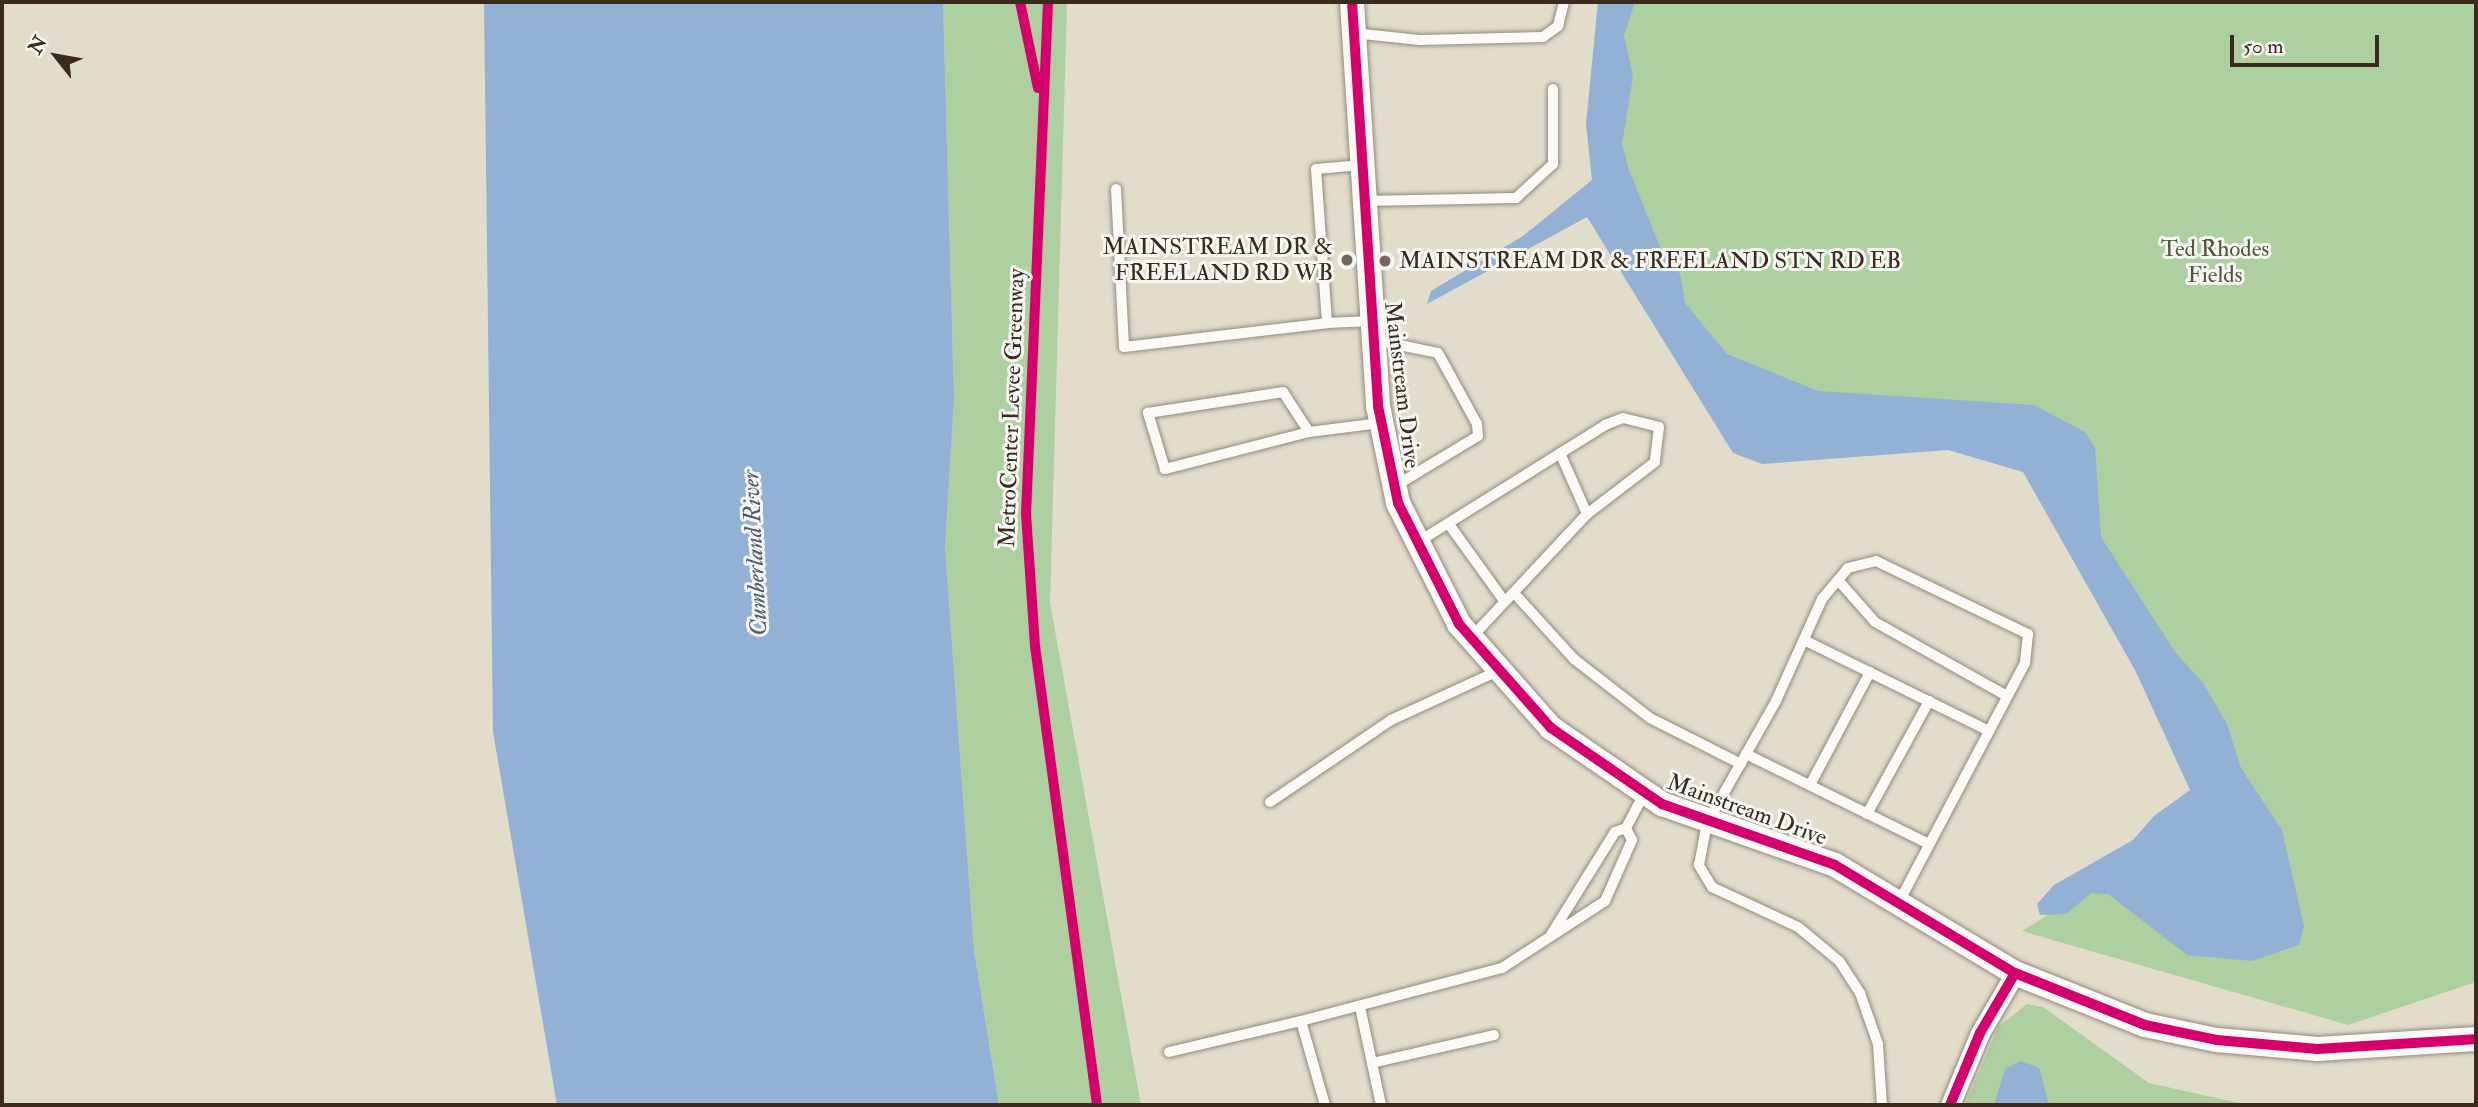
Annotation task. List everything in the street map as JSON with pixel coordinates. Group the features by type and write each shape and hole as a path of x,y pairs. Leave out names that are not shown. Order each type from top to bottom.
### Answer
{"street":[{"name":"Mainstream Drive","path":"1352,2 1372,330 1381,423 1394,486 1414,544 1470,639 1496,672 1550,727 1644,794 1707,823 1835,865 1900,900 2015,973 2144,1025 2217,1040 2348,1050 2476,1038"},
{"path":"1950,1105 1980,1033 2015,973"}],"lane":[{"path":"1352,33 1420,40 1543,37 1558,26 1563,2"},
{"path":"1364,201 1516,198 1553,164 1553,89"},
{"path":"1327,323 1316,169 1361,165"},
{"path":"1116,189 1124,347 1327,323 1372,330 1438,353 1477,424 1478,436 1394,486"},
{"path":"1309,432 1283,392 1148,413 1165,469 1309,432 1381,423"},
{"path":"1414,544 1560,453 1623,418 1659,427 1655,462 1587,514 1470,639"},
{"path":"1560,453 1587,514"},
{"path":"1448,523 1506,602"},
{"path":"1882,1105 1878,1044 1860,993 1839,961 1798,927 1712,887 1699,865 1707,823 1806,640 1822,599 1848,568 1876,561 2028,634 2025,663 1900,900"},
{"path":"1838,580 1875,622 2007,696"},
{"path":"1514,593 1574,659 1650,718 1741,764"},
{"path":"1806,640 1989,731"},
{"path":"1270,802 1391,720 1496,672"},
{"path":"1810,785 1870,672"},
{"path":"1867,814 1929,701"},
{"path":"1746,754 1929,844"},
{"path":"1551,935 1615,832 1626,828 1644,794"},
{"path":"1169,1052 1360,1007 1502,968 1605,901 1632,840 1626,828"},
{"path":"1360,1007 1381,1105"},
{"path":"1301,1020 1325,1105"},
{"path":"1372,1063 1494,1035"}],"green space":[{"path":"943,2 1067,2 1050,603 1141,1105 999,1105 974,950 945,547 954,399"},
{"name":"Ted Rhodes Fields","path":"1609,2 2476,2 2476,982 2348,1025 2022,931 2212,812 2047,464 1932,429 1754,434 1618,229"},
{"path":"2027,1004 2043,1007 2149,1083 2248,1105 1965,1105 1998,1027"}],"water":[{"name":"Cumberland River","path":"484,2 943,2 954,399 945,547 974,950 999,1105 557,1105 493,732"},
{"path":"1598,2 1635,2 1624,36 1633,76 1622,144 1628,167 1662,252 1680,274 1685,303 1727,354 1818,391 2034,405 2085,432 2095,448 2101,537 2175,652 2203,683 2227,724 2241,768 2282,830 2304,926 2299,945 2252,961 2187,955 2108,894 2091,893 2066,914 2040,915 2037,904 2054,885 2133,840 2154,816 2190,790 2135,670 2023,472 1948,450 1762,464 1733,453 1587,217 1427,304 1431,291 1523,236 1592,180 1586,124"},
{"path":"2021,1061 2039,1068 2049,1105 1994,1105 2005,1069"}],"cycle path":[{"path":"1020,2 1038,88"},
{"name":"MetroCenter Levee Greenway","path":"1048,2 1026,514 1035,646 1097,1105"},
{"path":"1352,2 1378,406 1398,503 1459,624 1551,728 1662,804 1835,865 2015,973 2145,1025 2217,1040 2318,1049 2476,1039"},
{"path":"1950,1105 1980,1033 2015,973"}],"place":[{"name":"MAINSTREAM DR & FREELAND RD WB","path":"1347,260"},
{"name":"MAINSTREAM DR & FREELAND STN RD EB","path":"1385,261"}]}
